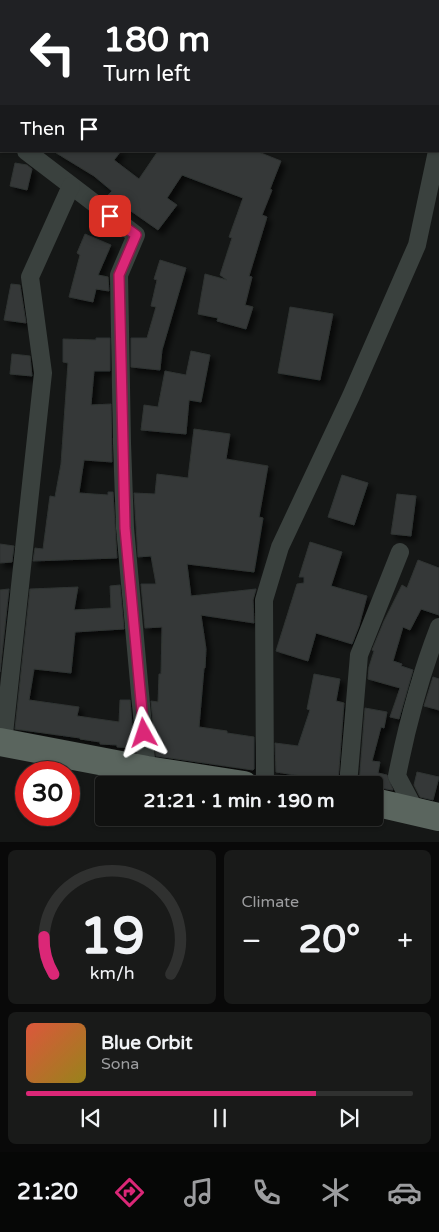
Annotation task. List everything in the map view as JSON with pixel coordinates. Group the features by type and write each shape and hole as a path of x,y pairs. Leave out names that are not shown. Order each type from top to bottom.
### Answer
{"highway":[{"path":"2,743 186,776"},
{"path":"383,804 427,814"}],"street":[{"path":"27,152 136,235 119,275 122,433 125,528 147,770"},
{"path":"265,776 264,600 280,547 352,396 417,245 437,152"},
{"path":"2,743 43,373 30,277 71,186"},
{"path":"349,776 359,655 400,552"},
{"path":"427,814 397,776 408,720 426,660 439,627"}],"building":[{"path":"55,152 120,152 114,160 139,179 157,152 258,152 281,161 262,215 267,217 249,276 252,277 245,305 253,307 246,329 217,321 218,318 198,314 205,274 227,280 220,275 232,238 229,237 243,198 182,175 167,198 177,205 158,230 108,195 112,191 94,176"},
{"path":"15,163 27,165 32,169 27,190 10,186"},
{"path":"85,234 111,245 98,275 108,277 109,291 96,289 93,302 69,297 80,255 77,253"},
{"path":"160,260 186,268 162,350 160,370 131,367 131,338 147,338 156,307 151,306 157,280 154,279"},
{"path":"11,284 20,285 26,323 4,320"},
{"path":"290,307 333,314 320,380 278,373"},
{"path":"96,338 110,338 110,371 94,371 91,405 111,404 112,462 84,460 79,493 108,495 108,492 113,492 117,558 33,561 35,548 43,549 50,496 55,497 61,464 68,363 63,362 63,339 96,340"},
{"path":"191,351 210,355 201,402 189,400 186,434 141,430 144,405 158,407 165,371 186,375"},
{"path":"12,354 30,356 32,376 10,374"},
{"path":"194,429 230,434 226,459 268,466 259,517 263,518 254,572 187,564 191,596 256,589 253,600 254,623 201,615 206,649 199,727 254,737 253,770 156,756 151,701 158,702 159,674 161,674 162,627 145,628 141,584 156,584 151,556 138,557 134,493 155,494 157,474 188,478"},
{"path":"342,475 368,483 354,525 328,517"},
{"path":"397,494 416,496 411,536 391,534"},
{"path":"310,542 342,552 331,586 367,596 352,644 316,633 308,661 276,651 297,584 304,583 304,577 299,577"},
{"path":"0,544 14,546 12,562 0,563"},
{"path":"418,560 439,568 439,615 421,609 410,630 403,627 393,661 413,670 399,719 390,717 400,688 368,679 369,667 374,651 372,650 384,621 402,585 407,588"},
{"path":"120,585 124,629 75,632 71,673 34,669 29,700 79,707 77,716 119,722 120,700 130,700 134,748 117,747 117,745 100,744 100,742 80,738 15,729 30,589 78,587 74,610 111,608 110,586"},
{"path":"9,589 0,672 0,590"},
{"path":"314,674 340,679 336,701 344,703 338,776 301,776 276,772 275,743 298,746 310,710 307,709"},
{"path":"433,677 439,679 439,710 424,706"},
{"path":"365,708 387,712 384,728 381,727 372,761 380,762 378,773 387,775 393,790 383,788 383,776 360,776"},
{"path":"417,772 439,777 433,800 420,797 414,785"}],"route":[{"path":"110,216 136,235 119,275 125,528 144,733"}]}
